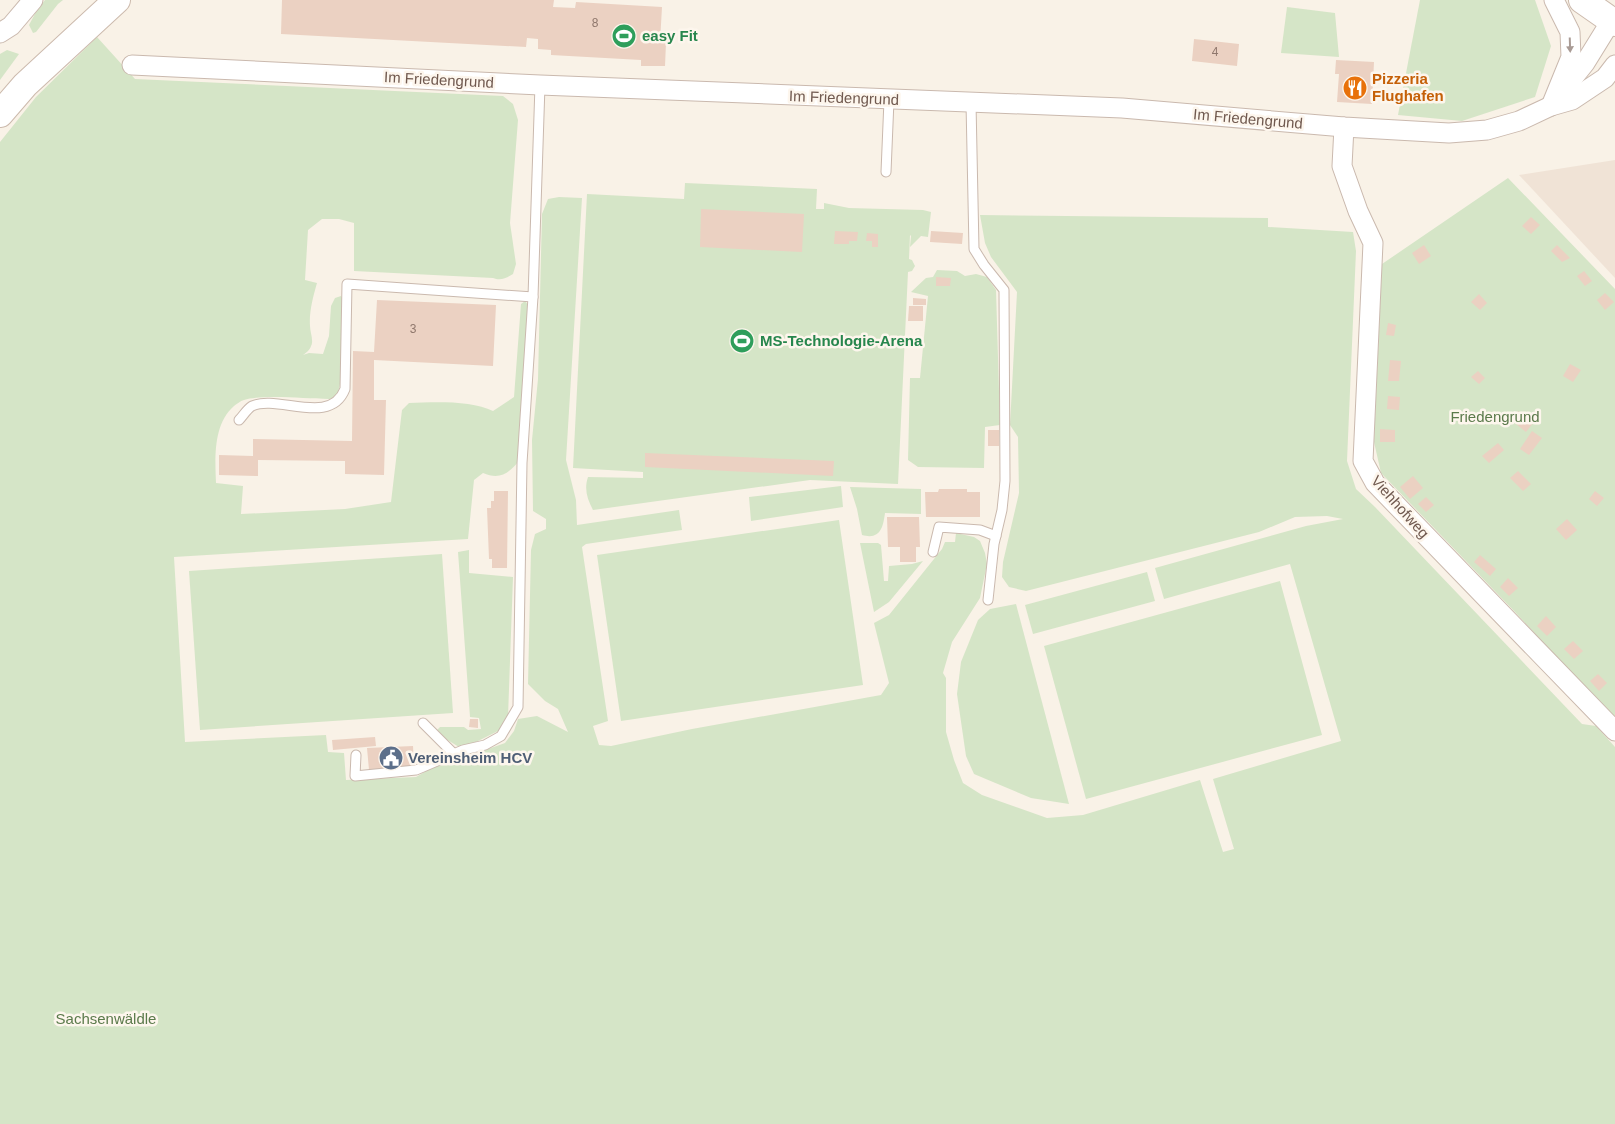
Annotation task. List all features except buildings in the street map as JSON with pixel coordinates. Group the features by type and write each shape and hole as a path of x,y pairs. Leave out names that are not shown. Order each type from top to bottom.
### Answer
{"main road":[{"path":"0,114 25,85 117,0"},
{"path":"1582,0 1613,22"}],"street":[{"path":"0,34 11,26 33,0"},
{"path":"1551,106 1571,57 1570,32 1554,0"},
{"name":"Im Friedengrund","path":"1551,106 1585,63 1613,22"},
{"name":"Im Friedengrund","path":"132,65 889,100 1130,109 1344,127 1449,133 1487,130 1519,121 1551,106 1579,96 1605,78 1615,65"},
{"name":"Viehhofweg","path":"1344,127 1342,166 1358,211 1373,243 1363,461 1375,483 1615,731"}],"lane":[{"path":"356,755 355,776 416,770 463,750 485,745 502,736 518,707 522,463 533,297 540,84"},
{"path":"886,172 889,100"},
{"path":"972,103 974,249 1004,290 1005,481 988,600"},
{"path":"239,420 252,406 264,404 310,408 328,406 341,398 345,389 347,284 533,297"},
{"path":"933,552 940,527 980,530 996,536"},
{"path":"423,723 454,754"}],"shaded area":[{"path":"1615,160 1615,278 1519,175"}],"green space":[{"path":"45,0 63,0 36,32 33,33 29,25"},
{"path":"1420,0 1535,0 1551,46 1535,97 1462,121 1398,115"},
{"path":"1287,7 1335,13 1339,57 1281,53"},
{"name":"Sachsenwäldle","path":"97,37 135,79 503,96 513,104 518,120 510,223 516,264 513,274 499,279 354,271 354,223 339,219 322,219 308,230 305,280 317,283 310,315 312,344 303,355 309,353 323,354 329,336 331,306 335,298 341,296 344,301 343,351 339,390 336,396 329,399 274,397 243,400 227,413 222,422 217,442 216,483 243,486 241,514 345,509 391,502 402,410 409,403 464,403 493,411 514,397 521,304 525,301 528,305 518,462 503,475 494,476 483,473 474,480 468,539 174,557 185,742 326,735 328,752 344,753 346,780 416,777 435,766 505,743 514,731 518,719 537,716 568,732 558,709 545,701 528,684 531,550 535,534 546,529 546,519 533,511 532,440 538,379 542,214 548,199 559,197 582,198 566,460 576,500 577,525 679,510 682,530 586,544 582,547 608,721 593,726 599,745 611,746 692,729 881,695 889,683 874,623 889,615 942,549 945,542 955,542 956,533 974,537 980,541 987,564 980,598 952,642 943,673 946,678 946,732 963,783 982,795 1047,818 1083,815 1200,780 1223,852 1234,849 1213,779 1341,741 1290,564 1164,599 1155,568 1306,526 1343,519 1327,516 1295,517 1259,532 1026,591 1009,587 1002,577 1003,562 1019,493 1018,437 1010,425 1017,292 991,257 985,243 980,215 1268,218 1268,227 1353,232 1356,251 1347,461 1356,489 1582,724 1596,726 1615,747 1615,1124 0,1124 0,142 36,97"},
{"path":"7,50 19,54 0,80 0,54"},
{"name":"Friedengrund","path":"1508,178 1615,289 1615,720 1515,612 1381,473 1374,442 1382,264"},
{"name":"MS-Technologie-Arena","path":"685,183 817,189 816,209 824,209 824,203 849,208 923,210 931,212 928,237 921,236 910,247 910,235 909,259 912,260 915,266 912,271 908,272 898,484 810,480 593,510 587,494 588,477 643,478 643,472 573,468 587,194 684,199"},
{"path":"937,270 957,271 965,276 976,274 987,277 996,290 1000,425 985,427 984,468 918,467 908,460 910,378 920,378 928,296 911,292 926,278 933,277"},
{"path":"841,486 843,507 751,521 749,497"},
{"path":"850,487 921,489 921,514 885,513 880,532 873,536 862,535"},
{"path":"839,520 863,685 621,721 597,555"},
{"path":"860,543 878,543 881,545 884,581 888,581 889,566 923,561 889,602 874,612"},
{"path":"469,550 469,573 513,577 508,717 500,730 476,742 459,747 441,736 437,730 440,727 464,727 468,730 481,729 479,718 470,717 458,552"},
{"path":"442,554 453,713 200,730 189,571"},
{"path":"1147,572 1155,601 1033,634 1025,605"},
{"path":"1280,581 1322,735 1086,799 1044,646"},
{"path":"1016,604 1069,804 1031,798 974,774 966,756 957,694 961,662 978,620 990,609"}],"place":[{"name":"easy Fit","path":"624,36"},
{"name":"Pizzeria Flughafen","path":"1355,88"},
{"name":"MS-Technologie-Arena","path":"742,341"},
{"name":"Vereinsheim HCV","path":"391,758"}]}
